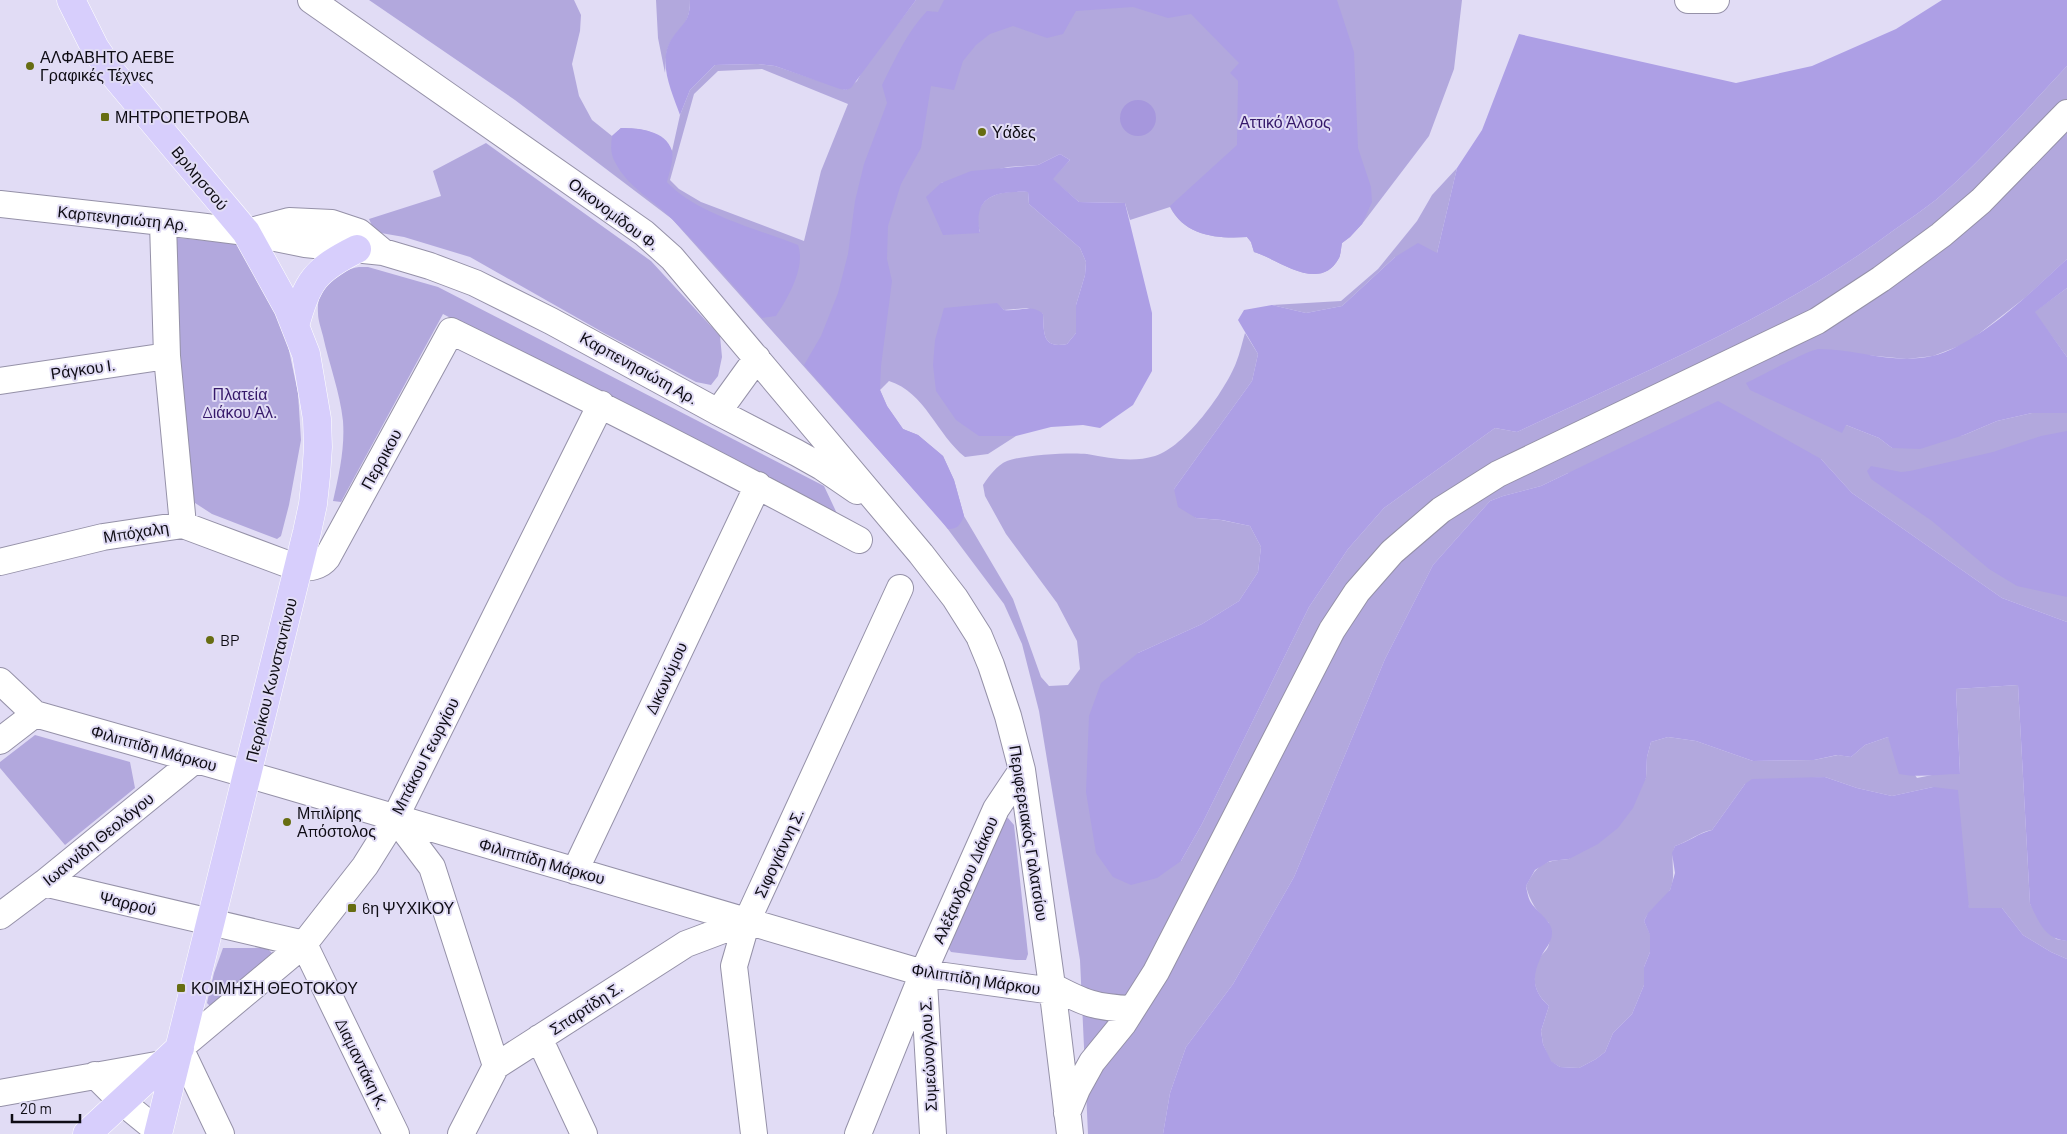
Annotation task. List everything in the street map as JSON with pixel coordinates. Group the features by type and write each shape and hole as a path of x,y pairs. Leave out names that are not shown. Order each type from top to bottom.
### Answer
{"main road":[{"name":"Βριλησσού","path":"71,0 95,48 110,70 246,232"},
{"name":"Περρίκου Κωνσταντίνου","path":"159,1133 171,1056 211,922 313,504 318,447 318,419 306,354 275,284 246,232"},
{"path":"295,326 303,296 310,283 328,265 357,249"},
{"name":"Μπάκου Γεωργίου","path":"87,1134 171,1056"}],"street":[{"name":"Οικονομίδου Φ.","path":"311,0 644,233 672,258 882,508"},
{"path":"1688,0 1716,0"},
{"path":"1069,1123 1077,1089 1092,1062 1123,1024 1160,963 1332,630 1357,592 1392,552 1441,510 1498,474 1817,321 1881,279 1941,236 1981,201 2067,113"},
{"name":"Καρπενησιώτη Αρ.","path":"0,204 246,232 305,244 383,252 430,266 475,283 551,320 822,467 882,508"},
{"name":"Καρπενησιώτη Αρ.","path":"246,232 289,221 332,223 359,232 383,252"},
{"path":"163,223 167,356 183,525"},
{"name":"Περρικου","path":"298,568 313,567 328,558 451,330 601,404"},
{"name":"Ράγκου Ι.","path":"0,381 167,356"},
{"path":"718,412 757,358"},
{"path":"601,404 758,485 859,540"},
{"name":"Μπάκου Γεωργίου","path":"171,1056 304,944 365,866 395,818 601,404"},
{"name":"Δικωνύμου","path":"575,871 758,485"},
{"name":"Περιφερειακός Γαλατσίου","path":"882,508 955,598 979,636 1008,716 1022,770 1053,988 1069,1123"},
{"name":"Μπόχαλη","path":"0,562 103,537 183,525 298,568"},
{"name":"Σιφογιάννη Σ.","path":"754,1134 734,966 747,921 900,588"},
{"path":"0,681 35,714 0,741"},
{"name":"Φιλιππίδη Μάρκου","path":"35,714 247,774 923,974 1053,988"},
{"name":"Ιωαννίδη Θεολόγου","path":"0,916 44,883 195,760"},
{"name":"Αλέξανδρου Διάκου","path":"858,1134 923,974 996,809 1022,770"},
{"path":"395,818 432,867 496,1066"},
{"name":"Ψαρρού","path":"44,883 211,922"},
{"name":"Σπαρτίδη Σ.","path":"461,1134 496,1066 686,944 747,921"},
{"path":"211,922 304,944"},
{"name":"Διαμαντάκη Κ.","path":"304,944 396,1134"},
{"name":"Συμεώνογλου Σ.","path":"923,974 933,1134"},
{"path":"1053,988 1081,1002 1097,1007 1132,1009"},
{"path":"539,1038 584,1134"},
{"path":"0,1093 95,1075 171,1056 221,1134"},
{"path":"95,1075 122,1102 159,1133"}],"green space":[{"name":"Αττικό Άλσος","path":"369,0 574,0 581,15 580,31 572,64 579,96 592,120 612,136 621,128 650,132 663,139 672,151 680,115 690,90 715,65 758,64 775,66 846,90 857,81 864,68 916,0 1462,0 1454,69 1429,136 1362,224 1342,243 1339,258 1331,268 1321,273 1310,274 1298,271 1254,252 1251,242 1247,237 1213,236 1193,230 1176,217 1170,207 1130,220 1125,203 1079,202 1052,179 1070,160 1060,154 1038,165 1008,167 941,183 980,233 977,218 984,202 996,194 1028,192 1029,204 1080,248 1086,262 1085,275 1076,305 1076,333 1067,344 1059,345 1049,342 1044,333 1043,314 1027,308 1004,310 998,305 979,436 1016,436 988,454 965,457 955,448 912,394 889,381 880,390 887,406 903,429 918,435 943,456 954,480 964,516 1013,599 1041,677 1049,686 1068,685 1080,669 1077,641 1057,603 1006,534 985,496 983,485 1000,465 1007,461 1024,457 1080,453 1121,459 1138,459 1155,456 1167,451 1179,442 1203,417 1223,388 1236,363 1245,333 1258,354 1252,381 1174,489 1196,518 1221,520 1250,526 1261,547 1258,572 1239,601 1202,624 1138,653 1181,861 1202,824 1309,607 1348,549 1384,508 1495,428 1517,432 1614,387 1758,316 1850,261 1916,215 1954,184 2067,66 2067,259 2026,297 1967,343 1933,356 1907,359 1865,355 1846,425 1879,438 1892,448 1964,435 1997,421 2032,413 2067,413 2067,622 2002,598 1852,493 1821,459 1568,473 1541,486 1490,501 1433,565 1385,659 1294,877 1233,984 1186,1047 1170,1093 1163,1134 1088,1134 1080,960 1039,711 1022,644 1004,604 941,520 672,219 515,100","holes":["762,69 848,104 821,171 804,241 701,202 679,189 670,180 694,94 718,71"]},
{"path":"656,0 690,0 686,22 672,39 668,48 665,73 658,38"},
{"path":"690,0 916,0 851,88 846,90 840,89 775,66 758,64 715,65 690,90 680,115 667,76 666,56 668,46 673,37 688,17"},
{"path":"944,0 1337,0 1354,52 1358,148 1371,187 1372,202 1362,224 1342,243 1339,258 1331,268 1321,273 1310,274 1298,271 1254,252 1251,242 1247,237 1224,237 1202,233 1193,230 1176,216 1170,206 1237,145 1238,81 1230,73 1239,63 1191,14 1168,18 1133,7 1076,11 1063,34 1047,38 1013,26 990,34 976,45 963,61 954,90 931,86 921,148 901,184 888,226 887,259 892,281 881,366 880,390 887,406 903,429 918,435 943,456 954,480 964,516 958,526 948,529 804,365 821,336 838,293 848,254 855,201 864,164 887,103 882,85 913,28 927,11 938,12"},
{"path":"1942,0 2067,0 2067,66 1954,184 1916,215 1850,261 1758,316 1614,387 1517,432 1495,428 1384,508 1348,549 1309,607 1202,824 1181,861 1157,878 1131,885 1113,877 1096,853 1086,792 1089,716 1101,683 1138,653 1202,624 1239,601 1258,572 1261,547 1250,526 1222,520 1196,518 1178,507 1174,489 1252,381 1258,354 1238,320 1244,310 1272,305 1306,313 1342,306 1395,257 1418,243 1437,253 1457,168 1482,130 1519,34 1736,83 1812,66 1896,29"},
{"path":"621,128 643,130 658,134 669,144 672,151 672,162 667,182 694,203 728,219 798,245 800,263 798,272 786,300 776,316 762,318 674,221 634,187 620,171 613,159 611,146 612,136"},
{"path":"486,143 651,261 720,336 722,357 718,376 711,385 696,382 604,333 470,257 404,237 375,232 369,219 441,196 433,171"},
{"path":"1060,154 1070,160 1053,179 1079,202 1125,203 1152,313 1152,371 1133,405 1100,428 1083,425 1051,427 1016,436 979,436 956,420 936,391 933,365 935,340 944,308 997,303 1004,310 1034,309 1043,314 1044,333 1049,342 1059,345 1067,344 1076,333 1076,305 1085,275 1086,262 1080,248 1029,204 1028,192 997,195 983,203 978,220 980,233 943,235 926,197 941,183 971,171 1038,165"},
{"path":"1457,168 1437,253 1395,257 1342,306 1306,313 1272,305 1341,301 1378,269 1417,221 1432,195"},
{"name":"Πλατεία Διάκου Αλ.","path":"168,237 240,244 284,327 298,393 301,440 289,505 281,536 277,539 212,514 192,501"},
{"path":"2067,259 2067,288 2035,312 2067,357 2067,413 2032,413 1997,421 1964,435 1920,449 1892,448 1879,438 1846,425 1842,433 1750,390 1746,383 1795,358 1819,349 1903,359 1932,356 1950,350 1968,341 2004,315"},
{"path":"359,267 368,267 438,287 824,486 841,522 443,314 341,502 333,501 342,451 343,421 337,389 319,321 318,304 324,288 335,276"},
{"path":"2067,288 2067,357 2034,312"},
{"path":"1718,401 1821,459 1852,493 2002,598 2067,622 2067,941 2053,937 2048,933 2040,923 2030,904 2018,685 1956,689 1960,774 1922,776 1899,774 1888,737 1865,745 1851,757 1837,755 1814,760 1753,761 1696,741 1668,737 1651,742 1647,757 1646,778 1633,808 1618,828 1598,844 1569,859 1550,861 1535,870 1526,886 1530,901 1550,924 1552,929 1551,940 1538,964 1535,978 1537,990 1549,1006 1541,1031 1543,1044 1551,1061 1560,1067 1579,1068 1605,1052 1613,1033 1632,1014 1644,985 1644,967 1650,952 1650,935 1644,921 1648,913 1670,890 1675,873 1672,853 1675,846 1712,830 1745,784 1752,779 1825,777 1857,788 1892,796 1933,787 1958,790 1969,908 2002,908 2023,935 2051,952 2067,959 2067,1134 1163,1134 1170,1093 1186,1047 1233,984 1294,877 1385,659 1433,565 1490,501 1541,486"},
{"path":"2067,431 2067,597 2017,586 1989,569 1932,521 1871,479 1867,471 1871,466 1901,472 1910,471 1993,452 2041,436"},
{"path":"2018,685 2030,904 2056,939 2067,941 2067,959 2051,952 2023,935 2002,908 1969,908 1933,787 1892,796 1857,788 1825,777 1745,784 1712,830 1675,846 1673,852 1673,879 1670,890 1664,899 1649,912 1644,921 1650,934 1650,952 1644,967 1644,985 1632,1014 1613,1033 1605,1052 1596,1059 1579,1068 1560,1067 1550,1061 1543,1044 1541,1031 1549,1006 1539,995 1534,976 1541,956 1549,944 1549,923 1534,906 1526,886 1538,868 1548,862 1569,859 1646,778 1647,757 1651,742 1668,737 1696,741 1753,761 1814,760 1838,755 1851,757 1865,745 1888,737 1917,778 1937,774 1960,774 1956,689"},
{"path":"35,735 130,762 135,788 65,845 0,768 0,762"},
{"path":"1008,818 1014,825 1028,954 1026,960 951,952 947,946 999,820"},
{"path":"223,948 267,948 272,953 211,1007 207,1003 214,973"}],"shaded area":[{"path":"1138,100 1151,105 1156,118 1151,131 1138,136 1125,131 1120,118 1125,105"}],"place":[{"name":"ΑΛΦΑΒΗΤΟ ΑΕΒΕ Γραφικές Τέχνες","path":"30,66"},
{"name":"ΜΗΤΡΟΠΕΤΡΟΒΑ","path":"105,117"},
{"name":"Υάδες","path":"982,132"},
{"name":"BP","path":"210,640"},
{"name":"Μπιλίρης Απόστολος","path":"287,822"},
{"name":"6η ΨΥΧΙΚΟΥ","path":"352,908"},
{"name":"ΚΟΙΜΗΣΗ ΘΕΟΤΟΚΟΥ","path":"181,988"}]}
